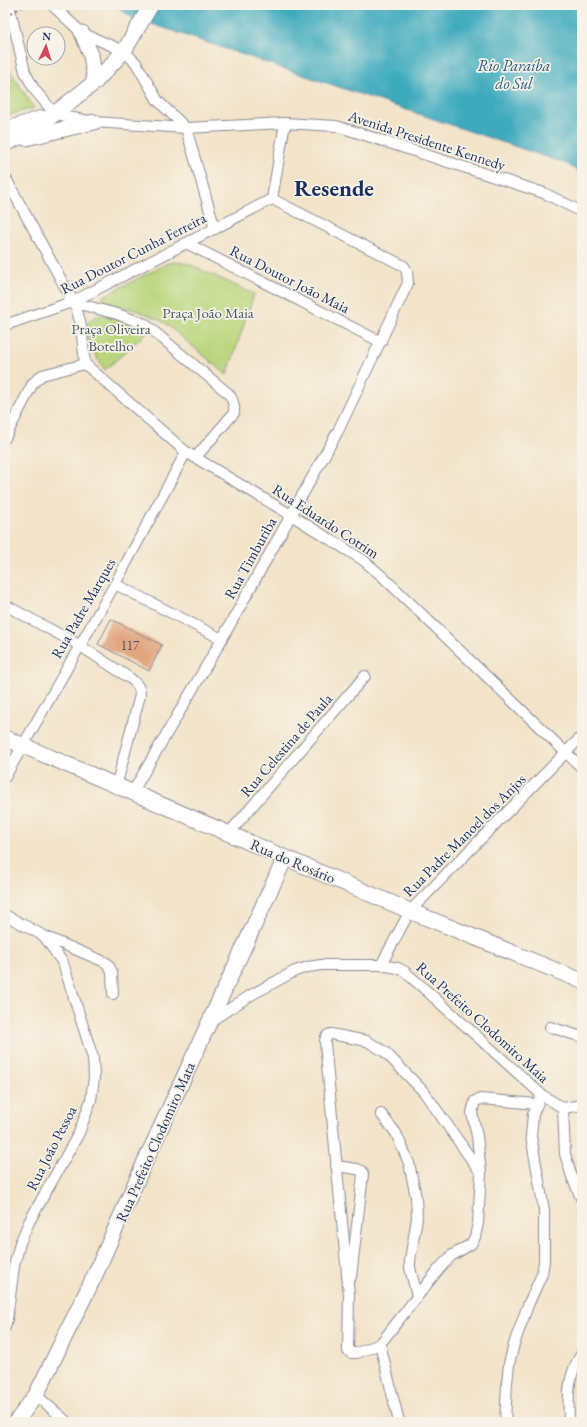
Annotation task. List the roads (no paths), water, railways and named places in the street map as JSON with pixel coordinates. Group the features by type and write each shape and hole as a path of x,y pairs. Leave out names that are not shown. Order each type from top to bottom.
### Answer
{"street":[{"path":"9,5 25,72 34,89 52,114"},
{"path":"52,5 82,33 124,52 136,63 158,101 186,128 215,229"},
{"path":"7,138 35,129 52,114 95,82 124,52 151,5"},
{"path":"82,33 91,55 95,82"},
{"name":"Avenida Presidente Kennedy","path":"52,114 94,122 186,128 285,123 336,126 544,193 582,212"},
{"path":"7,138 94,122"},
{"path":"272,199 285,123"},
{"path":"5,177 76,307 82,325 85,364 42,374 37,378 5,438"},
{"name":"Rua Doutor Cunha Ferreira","path":"5,325 72,302 272,199"},
{"name":"Rua Timburiba","path":"132,793 222,639 338,430 408,283 407,272 404,266 272,199"},
{"name":"Rua Doutor João Maia","path":"186,243 381,342"},
{"name":"Rua Padre Marques","path":"5,777 79,645 190,455 234,413 233,399 225,390 145,324 117,314 72,302"},
{"name":"Rua Eduardo Cotrim","path":"85,364 190,455 363,560 382,576 582,768"},
{"path":"115,584 222,639"},
{"path":"5,605 79,645 138,684 140,695 116,787"},
{"name":"Rua Celestina de Paula","path":"229,834 365,676"},
{"name":"Rua Padre Manoel dos Anjos","path":"382,965 410,911 582,736"},
{"name":"Rua do Rosário","path":"5,738 116,787 410,911 582,981"},
{"name":"Rua Prefeito Clodomiro Mata","path":"16,1422 36,1395 95,1275 285,858"},
{"name":"Rua João Pessoa","path":"5,915 44,936 63,962 93,1058 94,1077 91,1100 79,1133 29,1222 20,1243 14,1266 5,1327"},
{"path":"44,936 107,963 112,972 113,994"},
{"name":"Rua Prefeito Clodomiro Maia","path":"209,1022 251,995 295,971 321,965 382,965 398,968 404,971 430,993 542,1095 563,1108"},
{"path":"550,1027 582,1037"},
{"path":"349,1295 327,1066 325,1038 328,1035 331,1034 361,1039 375,1045 384,1052 424,1092 481,1173"},
{"path":"505,1422 509,1364 514,1344 528,1305 542,1274 544,1261 544,1210 531,1136 533,1114 536,1104 542,1095"},
{"path":"336,1166 360,1170 362,1171 364,1179 349,1295 348,1351 351,1353 357,1353 380,1344 417,1296 451,1256 471,1244 475,1238 478,1223 481,1173 477,1136 472,1113 475,1101 481,1099 536,1104"},
{"path":"582,1105 563,1108 565,1154 572,1177 582,1200"},
{"path":"381,1114 396,1133 409,1163 416,1197 417,1218 410,1268 417,1296"},
{"path":"380,1344 399,1422"},
{"path":"569,1422 568,1390 576,1362 582,1353"},
{"path":"36,1395 67,1422"}],"water":[{"name":"Rio Paraíba do Sul","path":"115,5 582,5 582,174 567,164 131,17"}],"district":[{"name":"Resende","path":"334,188"}],"park label":[{"name":"Praça João Maia","path":"208,312"},
{"name":"Praça Oliveira Botelho","path":"111,336"}]}
